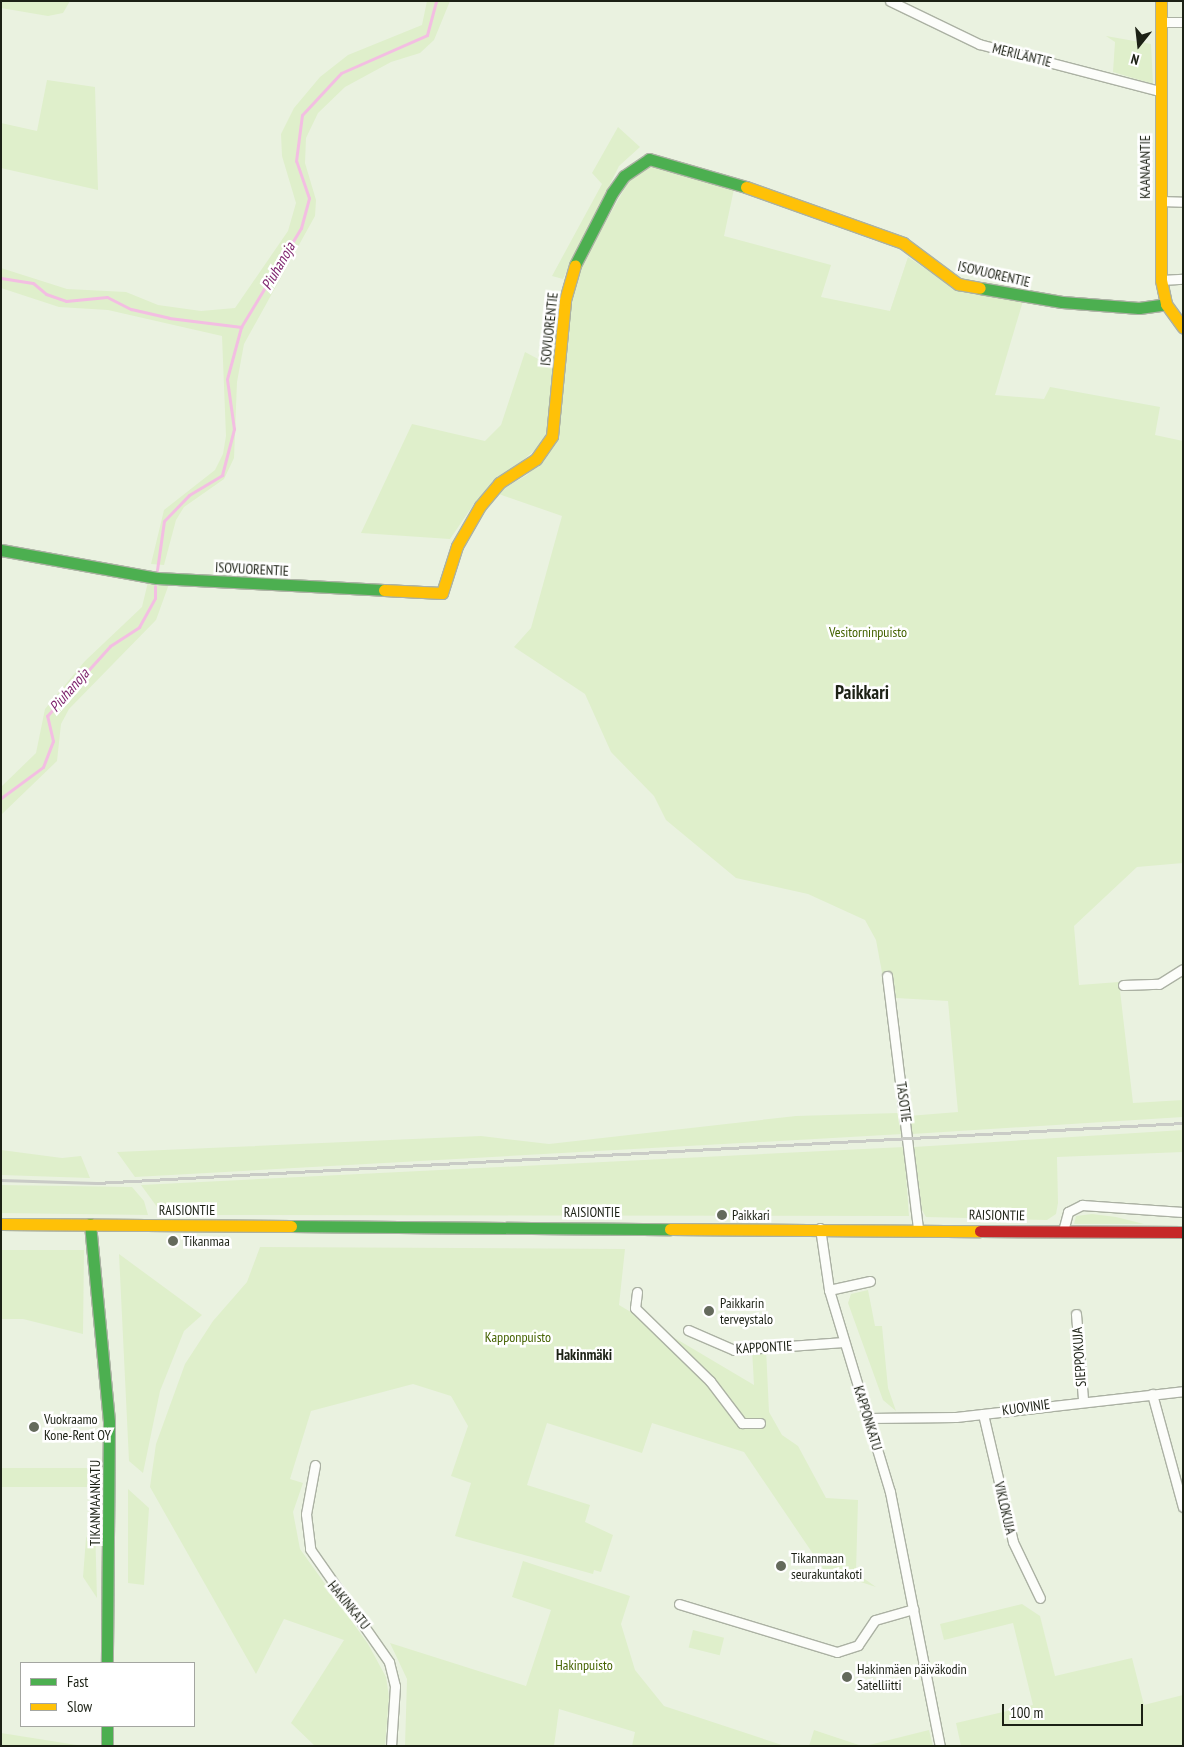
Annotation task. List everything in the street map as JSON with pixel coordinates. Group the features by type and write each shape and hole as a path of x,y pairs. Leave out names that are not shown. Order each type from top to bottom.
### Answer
{"street":[{"name":"MERILÄNTIE","path":"890,1 979,44 1160,91"},
{"name":"KAANAANTIE","path":"1161,1 1161,280 1166,304 1183,327"},
{"path":"1161,22 1183,22"},
{"name":"ISOVUORENTIE","path":"1,550 158,578 442,593 457,546 480,506 499,483 536,459 552,436 565,300 576,261 612,193 624,176 649,159 660,159 712,180 739,184 903,243 958,284 1062,302 1139,308 1166,304"},
{"path":"1160,201 1183,202"},
{"path":"1161,280 1183,279"},
{"path":"1123,985 1159,984 1183,969"},
{"name":"TASOTIE","path":"887,976 918,1229"},
{"path":"1063,1231 1068,1212 1082,1205 1183,1212"},
{"name":"RAISIONTIE","path":"1,1224 820,1228 1183,1232"},
{"name":"TIKANMAANKATU","path":"90,1224 109,1422 107,1662"},
{"name":"KAPPONKATU","path":"820,1228 829,1290 890,1492 940,1746"},
{"path":"829,1290 870,1281"},
{"path":"637,1292 636,1308 705,1375 742,1423 760,1423"},
{"name":"SIEPPOKUJA","path":"1076,1314 1083,1399"},
{"name":"KAPPONTIE","path":"688,1330 734,1350 844,1342"},
{"name":"KUOVINIE","path":"869,1418 983,1414 1083,1399 1183,1391"},
{"path":"1152,1394 1183,1507"},
{"name":"VIKLOKUJA","path":"983,1414 1013,1542 1040,1598"},
{"name":"HAKINKATU","path":"315,1465 306,1514 310,1548 389,1662 395,1686 391,1746"},
{"path":"679,1604 837,1652 858,1645 875,1620 913,1609"},
{"path":"106,1746 107,1727"}],"green space":[{"path":"1,1 70,1 63,13 48,16 1,8"},
{"path":"427,1 450,1 434,40 420,53 391,62 345,87 318,113 306,138 305,163 316,200 315,216 244,344 237,382 234,458 224,479 184,507 176,520 164,565 151,564 164,510 215,470 223,454 226,436 222,336 108,310 59,307 1,288 1,268 67,289 126,292 158,305 201,311 235,308 288,231 296,203 282,156 281,134 294,108 320,77 348,55 422,25"},
{"path":"1106,36 1151,44 1153,84 1113,72 1115,42"},
{"path":"47,80 95,87 98,190 1,168 1,123 37,131"},
{"path":"618,127 640,147 619,166 563,279 552,276 602,184 592,173"},
{"name":"Vesitorninpuisto","path":"656,164 734,189 724,236 831,265 821,297 890,311 908,257 948,284 974,294 1023,301 995,395 1044,399 1050,387 1160,407 1155,435 1183,441 1183,863 1137,867 1074,926 1079,985 1119,982 1133,1103 1183,1100 1183,1117 912,1134 908,1116 958,1112 948,1001 896,998 893,975 883,978 876,940 865,920 808,894 736,878 666,820 654,796 611,752 585,694 514,647 531,628 562,516 496,493 527,475 548,454 561,417 569,299 578,270 630,179"},
{"path":"525,352 555,368 551,429 537,448 476,501 450,539 361,533 412,424 485,441 501,425"},
{"path":"148,582 169,584 156,620 69,709 61,724 57,761 1,815 1,787 36,753 45,709 85,661 142,607"},
{"path":"898,1113 903,1134 135,1177 117,1152 481,1136 549,1144 796,1116"},
{"path":"1183,1130 1183,1152 1057,1157 1058,1203 1056,1214 1047,1220 926,1217 922,1210 914,1147"},
{"path":"904,1147 909,1216 171,1215 160,1211 141,1185"},
{"path":"1,1150 62,1158 81,1156 90,1178 1,1175"},
{"path":"1,1185 132,1187 144,1201 148,1215 1,1213"},
{"path":"1092,1214 1116,1217 1144,1224 1074,1224 1076,1216"},
{"name":"Kapponpuisto","path":"260,1247 625,1249 619,1305 754,1385 752,1349 766,1348 769,1412 782,1435 798,1446 826,1498 858,1500 856,1573 876,1587 824,1570 744,1452 652,1423 642,1453 547,1423 527,1485 590,1505 585,1522 613,1535 601,1572 594,1570 593,1574 455,1536 471,1483 451,1476 468,1426 451,1396 413,1384 311,1411 290,1479 303,1483 293,1512 300,1549 368,1644 386,1677 389,1697 385,1746 315,1746 291,1723 344,1640 284,1619 256,1674 150,1487 156,1444 185,1364 213,1321 247,1282"},
{"path":"1,1250 84,1250 83,1334 23,1319 1,1319"},
{"path":"119,1254 202,1315 184,1331 160,1391 143,1473 129,1461"},
{"path":"868,1290 875,1326 882,1326 888,1388 896,1411 883,1400 848,1303 851,1294"},
{"path":"1,1468 97,1468 97,1487 1,1487"},
{"path":"128,1489 149,1508 144,1585 128,1583"},
{"path":"95,1523 97,1598 83,1577 86,1538"},
{"name":"Hakinpuisto","path":"523,1561 630,1596 621,1624 635,1670 664,1706 785,1746 632,1746 635,1732 559,1709 554,1746 405,1746 407,1679 390,1643 526,1686 551,1610 512,1597"},
{"path":"1022,1604 1040,1616 1055,1676 1132,1658 1144,1705 1183,1695 1183,1746 961,1746 956,1723 1033,1705 1013,1623 944,1640 940,1624"},
{"path":"693,1630 724,1638 720,1655 689,1647"},
{"path":"814,1730 862,1746 809,1746"},
{"path":"929,1730 933,1746 865,1746"},
{"path":"1,1733 83,1746 1,1746"}],"waterway":[{"name":"Piuhanoja","path":"157,570 164,521 189,495 222,475 234,429 227,379 241,327 301,228 309,198 296,161 302,115 341,73 427,35 436,1"},
{"path":"1,278 33,283 46,294 66,301 107,297 131,309 169,318 241,327"},
{"name":"Piuhanoja","path":"1,798 43,767 53,741 47,716 110,646 139,627 155,598 155,586"}],"railway":[{"path":"1,1180 96,1183 1183,1123"}],"traffic: fast":[{"path":"575,265 612,193 624,176 649,159 746,187"},
{"path":"980,288 1062,302 1139,308 1166,304"},
{"path":"1,550 157,578 384,590"},
{"path":"90,1224 109,1422 107,1662"},
{"path":"291,1226 670,1229"},
{"path":"107,1727 107,1746"}],"traffic: slow":[{"path":"1161,1 1161,280 1166,304 1183,327"},
{"path":"746,187 903,243 958,284 980,288"},
{"path":"384,590 442,593 457,546 480,506 499,483 536,459 552,436 565,300 575,265"},
{"path":"1,1224 291,1226"},
{"path":"670,1229 980,1231"}],"traffic: jam":[{"path":"980,1231 1183,1232"}],"place":[{"name":"Paikkari","path":"722,1215"},
{"name":"Tikanmaa","path":"173,1241"},
{"name":"Paikkarin terveystalo","path":"709,1311"},
{"name":"Vuokraamo Kone-Rent OY","path":"34,1427"},
{"name":"Tikanmaan seurakuntakoti","path":"781,1566"},
{"name":"Hakinmäen päiväkodin Satelliitti","path":"847,1677"}],"district":[{"name":"Paikkari","path":"862,693"},
{"name":"Hakinmäki","path":"584,1355"}]}
